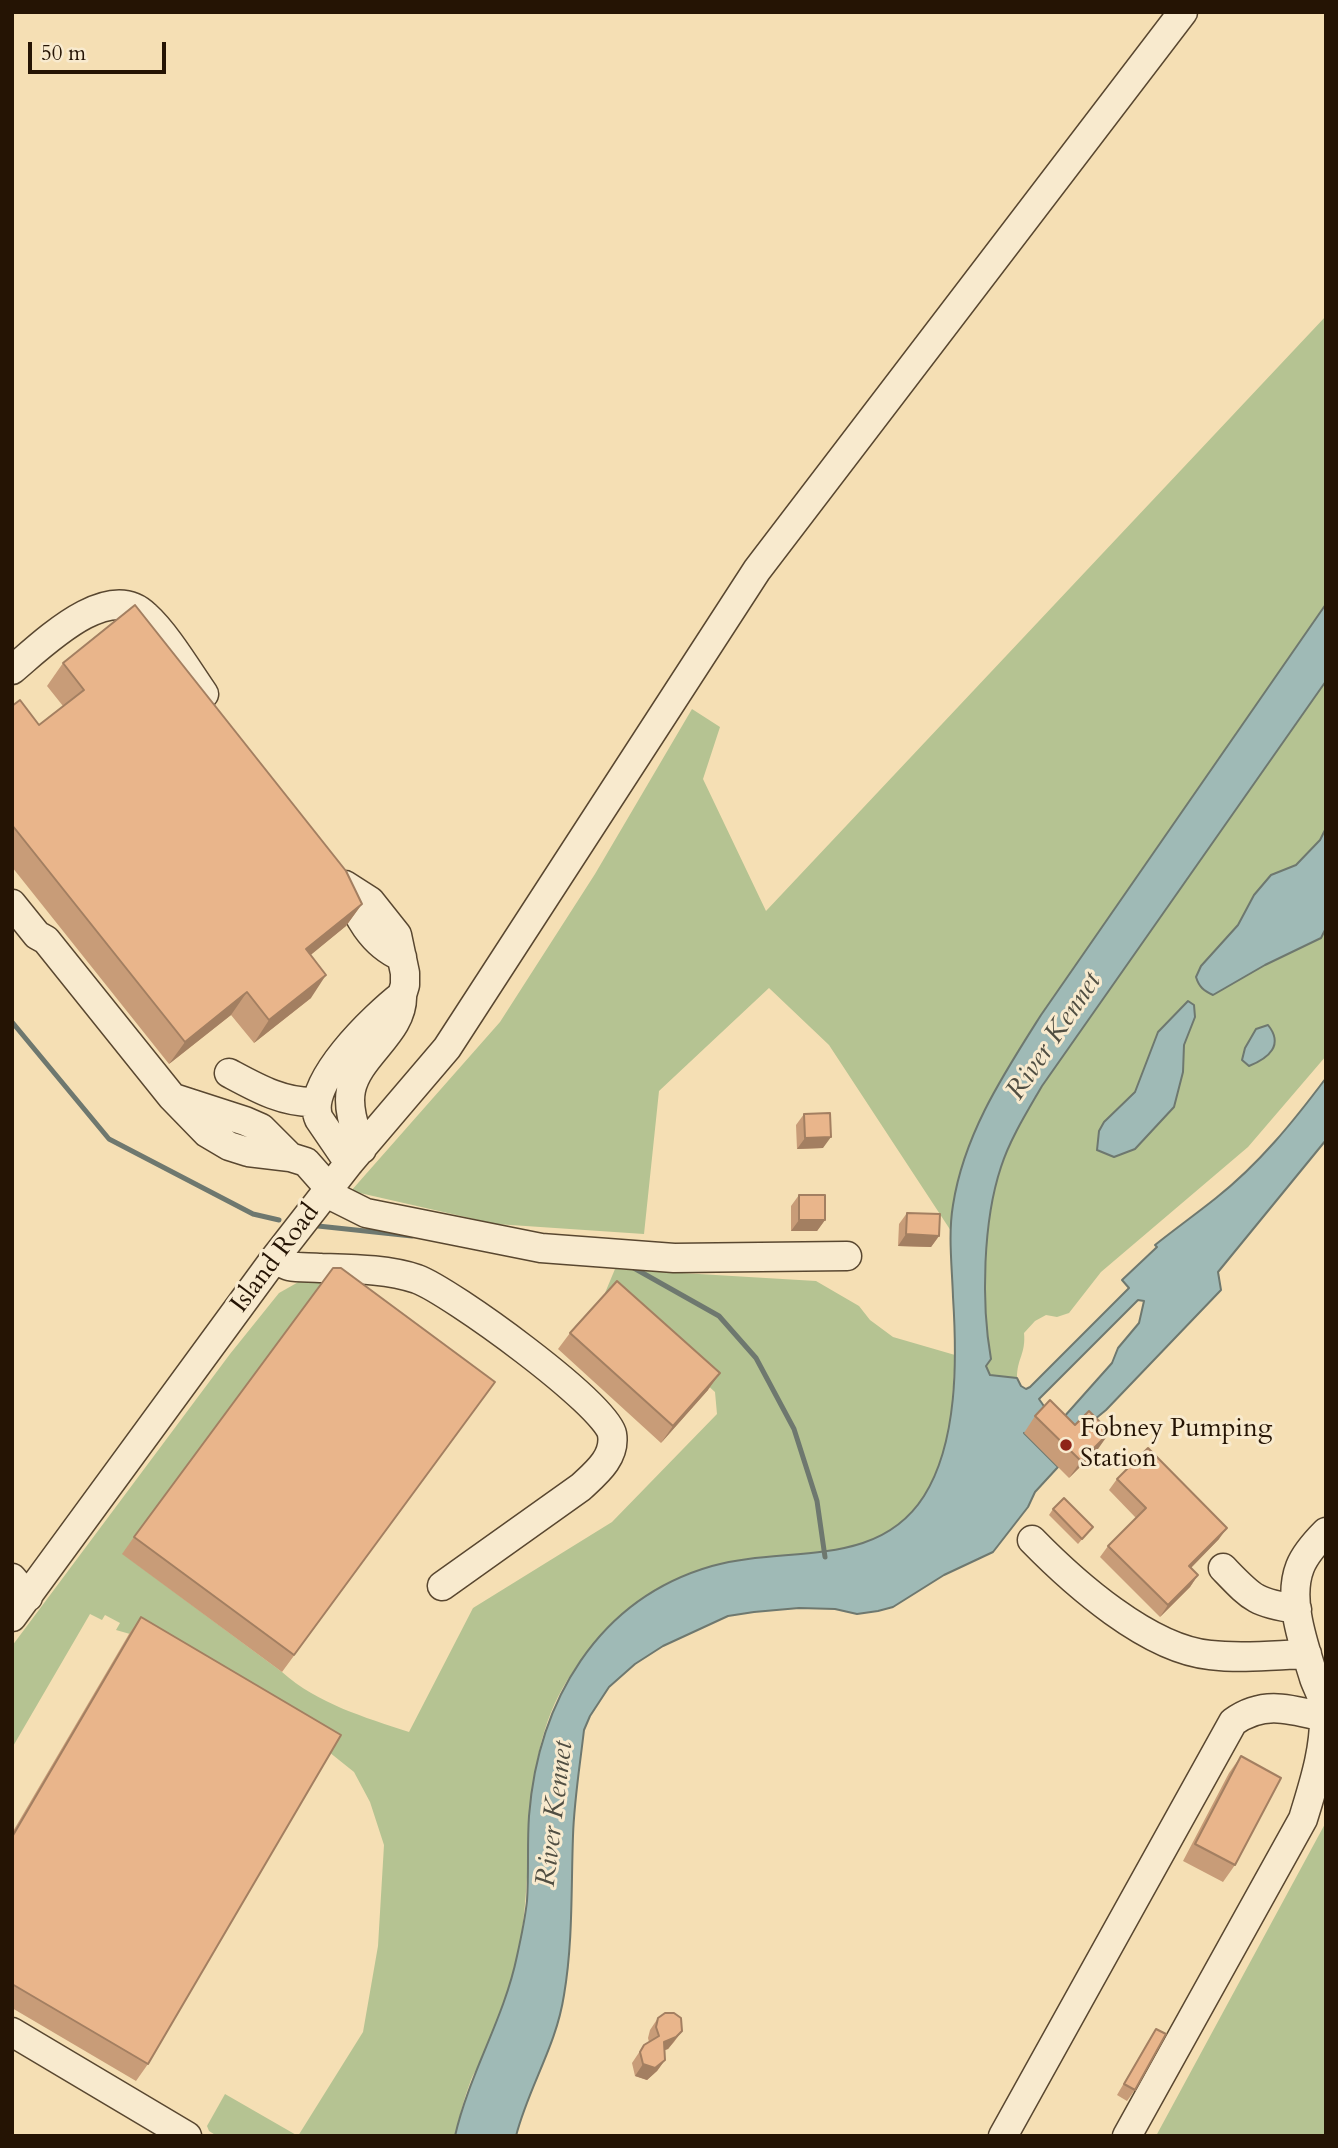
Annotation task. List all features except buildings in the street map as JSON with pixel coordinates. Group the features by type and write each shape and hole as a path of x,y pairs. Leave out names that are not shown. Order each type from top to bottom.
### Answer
{"street":[{"path":"12,904 37,935 47,940 194,1121 218,1140 248,1153 290,1157 306,1163 313,1167 328,1191 447,1048 757,570 1183,12"},
{"path":"12,670 79,616 118,604 130,606 147,616 172,671 221,718"},
{"path":"336,880 359,919 383,947 402,957 405,985 402,1006 394,1023 360,1072 351,1091 355,1156"},
{"path":"12,885 45,928 47,940"},
{"path":"355,1156 319,1119 315,1102 321,1086 334,1066 378,1013 402,995"},
{"path":"229,1073 276,1096 315,1102"},
{"name":"Island Road","path":"17,1597 328,1191 366,1213 541,1248 674,1258 847,1256"},
{"path":"275,1258 288,1266 376,1271 416,1279 434,1287 472,1311 545,1367 597,1410 608,1423 612,1433 612,1445 604,1464 597,1472 581,1487 442,1586"},
{"path":"1127,2136 1303,1819 1320,1765 1324,1706 1307,1654 1297,1609 1296,1590 1300,1566 1326,1532"},
{"path":"1032,1540 1098,1600 1134,1625 1167,1643 1207,1655 1252,1657 1307,1654"},
{"path":"1223,1568 1249,1595 1268,1605 1297,1609"},
{"path":"1003,2136 1233,1722 1247,1712 1263,1708 1298,1711 1323,1717"},
{"path":"12,2032 187,2136"}],"green space":[{"path":"1326,316 1326,604 1009,1065 970,1144 954,1201 951,1231 829,1045 769,988 659,1091 644,1234 496,1224 351,1191 500,1022 595,874 692,709 720,727 703,779 766,911"},
{"path":"1326,681 1326,1056 1248,1147 1101,1272 1069,1313 1057,1317 1046,1315 1035,1321 1024,1333 1017,1378 990,1376 985,1366 991,1359 985,1287 988,1234 996,1185 1013,1139 1040,1088 1071,1040"},
{"path":"615,1269 816,1281 859,1306 870,1320 893,1337 955,1355 950,1420 940,1463 924,1496 901,1524 872,1542 857,1546 725,1563 676,1580 590,1653 574,1670 555,1704 542,1739 535,1775 523,1925 516,1962 490,2041 468,2087 455,2136 298,2136 363,2032 378,1946 384,1845 370,1802 354,1772 329,1752 130,1634 116,1630 120,1623 105,1615 102,1620 90,1614 12,1748 12,1646 230,1354 279,1293 302,1280 324,1281 123,1554 311,1693 342,1708 409,1732 473,1608 612,1522 717,1414 715,1392 605,1293"},
{"path":"1326,1822 1326,2136 1156,2136"},
{"path":"225,2094 298,2136 217,2136 209,2131 207,2126"}],"water":[{"name":"River Kennet","path":"1326,604 1326,681 1042,1086 1009,1146 995,1188 987,1237 985,1288 991,1359 986,1366 990,1375 1017,1378 1021,1386 1026,1389 1030,1387 1129,1288 1122,1280 1157,1247 1155,1245 1247,1171 1288,1126 1326,1078 1326,1140 1218,1272 1221,1290 1106,1410 1089,1424 1077,1428 1024,1433 1058,1467 1035,1492 1028,1507 993,1552 944,1575 893,1607 878,1611 857,1614 835,1609 799,1608 728,1616 663,1646 635,1664 609,1687 584,1730 574,1823 569,1955 564,1995 555,2032 516,2136 455,2136 469,2091 504,2002 517,1956 527,1901 529,1816 545,1733 561,1696 581,1661 606,1630 636,1603 671,1582 712,1566 740,1560 828,1551 856,1545 881,1535 904,1519 924,1496 943,1451 953,1400 955,1347 951,1228 958,1179 987,1106 1041,1015","holes":["1138,1300 1144,1301 1139,1323 1118,1348 1112,1363 1063,1418 1048,1412 1039,1399"]},
{"path":"1326,828 1326,928 1321,938 1265,965 1213,995 1204,990 1196,977 1201,966 1238,925 1254,895 1271,875 1296,865 1320,840"},
{"path":"1188,1001 1194,1005 1195,1017 1184,1045 1183,1072 1174,1107 1135,1149 1114,1157 1097,1150 1099,1131 1104,1122 1135,1092 1158,1032"},
{"path":"1268,1025 1275,1039 1272,1050 1263,1059 1249,1066 1242,1060 1245,1048 1256,1029"}],"waterway":[{"path":"12,1022 109,1139 253,1214 279,1220"},
{"path":"318,1226 412,1236"},
{"path":"632,1267 719,1316 756,1358 794,1429 817,1501 825,1557"}],"place":[{"name":"Fobney Pumping Station","path":"1066,1445"}]}
